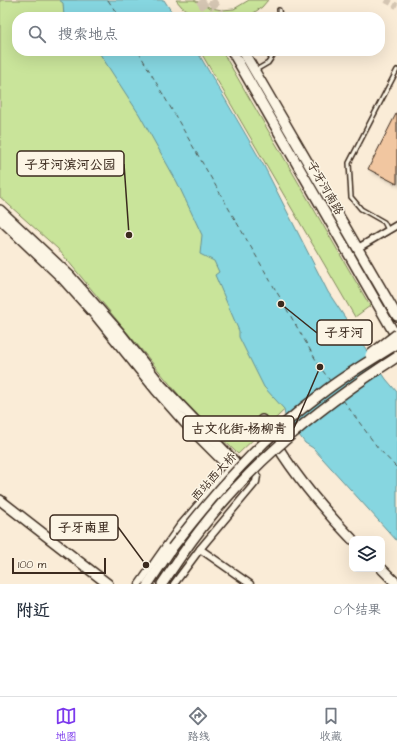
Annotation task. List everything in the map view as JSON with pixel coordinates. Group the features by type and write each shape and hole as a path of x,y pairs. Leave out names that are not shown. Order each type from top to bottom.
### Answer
{"main road":[{"name":"子牙河南路","path":"235,56 397,338"},
{"name":"子牙河南路","path":"246,56 397,317"},
{"path":"0,210 69,275 120,333 161,385 232,464"},
{"path":"0,219 62,278 186,424 232,464"},
{"path":"384,294 397,306"},
{"path":"350,373 397,334"},
{"name":"西站西大桥","path":"148,584 172,548 200,511 261,444 299,411 350,373 397,344"},
{"name":"西站西大桥","path":"162,584 217,508 268,454 320,410 397,357"},
{"path":"262,420 291,469 328,514 349,536"},
{"path":"0,500 108,584"},
{"path":"385,572 397,584"}],"street":[{"path":"358,248 397,225"},
{"path":"388,322 397,317"},
{"path":"139,584 179,527 232,464 244,462 257,476 256,482 200,549 174,584"},
{"path":"200,549 250,584"}],"lane":[{"path":"254,71 268,63 273,56"},
{"path":"388,231 384,222 361,209 351,197 349,163 397,70"}],"green space":[{"path":"0,0 77,0 86,12 12,12 12,56 120,56 296,399 238,454 188,406 58,249 0,197"},
{"path":"176,0 194,0 211,8 222,10 234,9 249,0 268,0 255,12 189,12"},
{"path":"203,56 225,56 370,306 355,317"}],"water":[{"path":"59,0 164,0 172,12 64,12 63,3"},
{"path":"101,56 200,56 264,166 328,292 386,379 397,392 397,541 313,448 305,443 285,416 284,409 264,387 239,337 239,331 215,275 219,272 214,261 200,254 202,235 177,182 139,114"}],"building":[{"path":"397,112 397,184 368,169"}],"ferry route":[{"path":"108,0 116,12"},
{"path":"141,56 320,367 331,382"},
{"path":"343,400 378,448 397,468"}],"tunnel":[{"path":"200,0 208,12"},
{"path":"211,0 219,12"},
{"path":"386,0 397,6"}],"place":[{"name":"子牙河滨河公园","path":"129,235"},
{"name":"子牙河","path":"281,304"},
{"name":"古文化街-杨柳青","path":"320,367"},
{"name":"子牙南里","path":"146,565"}]}
